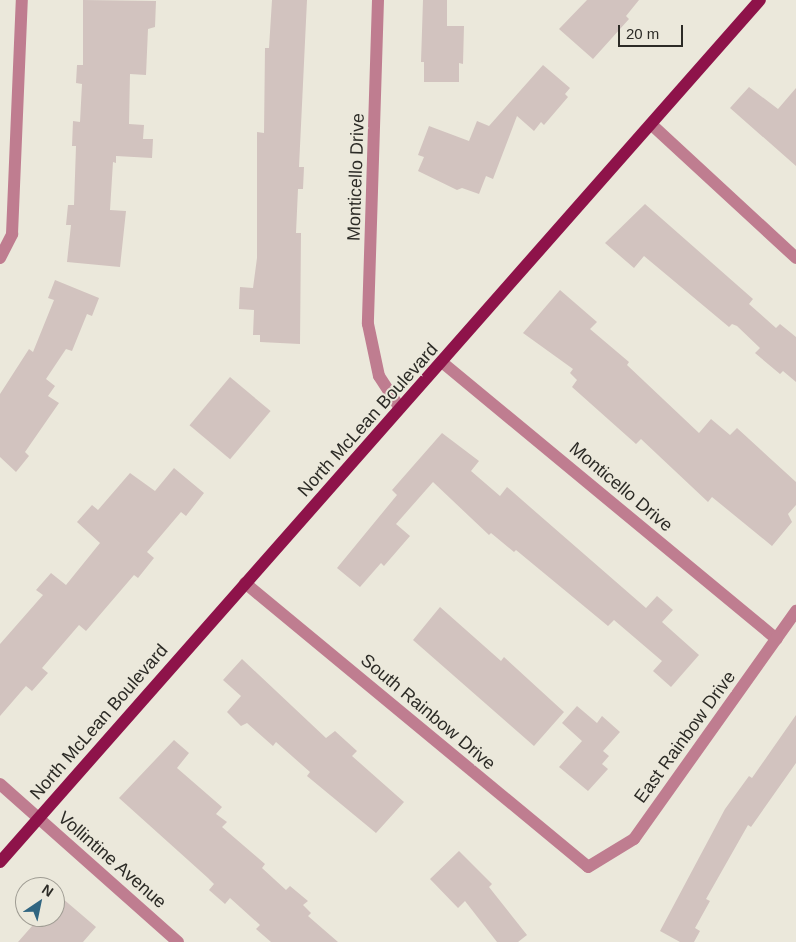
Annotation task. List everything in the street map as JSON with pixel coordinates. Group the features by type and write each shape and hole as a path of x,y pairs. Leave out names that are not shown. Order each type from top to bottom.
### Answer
{"main road":[{"name":"North McLean Boulevard","path":"0,862 400,407 443,363 760,0"}],"street":[{"path":"0,258 12,234 22,0"},
{"name":"Monticello Drive","path":"378,0 368,324 379,376 400,407"},
{"path":"652,125 796,258"},
{"name":"Monticello Drive","path":"443,363 777,639"},
{"name":"South Rainbow Drive","path":"245,583 588,867"},
{"name":"East Rainbow Drive","path":"588,867 634,839 796,611"},
{"name":"Vollintine Avenue","path":"0,784 178,942"}],"building":[{"path":"83,0 156,1 155,27 148,29 146,75 130,74 129,124 144,125 143,139 153,139 152,158 116,156 116,163 113,162 110,210 126,211 120,267 67,262 71,225 66,225 68,205 74,205 76,146 72,146 73,121 80,122 82,84 76,83 77,65 83,65"},
{"path":"272,0 307,0 299,167 304,167 303,189 298,189 296,233 301,233 300,344 260,342 260,335 253,335 254,310 239,309 240,287 253,288 257,258 257,132 264,133 265,48 269,48"},
{"path":"423,0 447,0 447,26 464,26 463,64 459,63 459,82 424,82 424,62 421,62"},
{"path":"587,0 639,0 626,16 629,19 593,59 559,29"},
{"path":"543,65 570,88 565,94 568,97 544,125 541,122 534,131 517,116 493,179 486,176 479,194 462,188 457,190 418,171 424,157 418,155 429,126 469,141 477,121 489,126"},
{"path":"749,87 778,109 796,88 796,166 730,108"},
{"path":"645,204 753,299 749,304 776,328 780,324 796,337 796,382 783,371 780,374 755,353 760,348 737,326 732,324 729,327 644,256 634,268 605,243"},
{"path":"55,280 99,298 92,316 87,314 72,351 66,349 46,379 55,386 48,396 59,403 25,452 29,456 16,472 0,457 0,394 29,349 33,352 54,300 48,298"},
{"path":"560,290 597,322 590,329 629,362 627,365 699,433 711,419 730,435 737,428 796,482 796,505 788,514 792,522 772,546 712,497 708,502 641,439 636,444 572,387 577,380 570,373 573,369 523,333"},
{"path":"230,377 271,411 230,459 190,425"},
{"path":"442,433 479,461 471,471 500,496 507,487 646,608 657,596 673,610 662,622 699,655 671,687 653,671 662,661 614,620 608,626 516,550 514,552 491,533 489,535 433,482 396,524 410,536 384,566 381,563 360,587 337,568 397,495 392,490"},
{"path":"174,468 204,493 186,516 181,512 147,552 154,558 138,578 134,575 86,631 79,625 42,668 48,673 32,691 26,686 0,716 0,644 43,595 36,590 51,573 66,585 100,543 77,522 92,505 98,510 130,473 155,491"},
{"path":"440,607 501,661 504,657 564,712 534,746 413,640"},
{"path":"242,659 326,738 335,731 357,751 352,756 404,802 376,833 307,776 310,772 276,742 273,746 247,723 241,726 227,712 241,696 223,680"},
{"path":"577,706 597,723 602,716 620,732 603,751 609,756 602,764 608,769 588,791 559,767 582,741 562,723"},
{"path":"796,715 796,763 751,827 748,825 706,899 710,901 695,928 700,931 694,942 680,942 660,931 725,809 749,776 752,778"},
{"path":"174,740 189,753 177,768 222,807 216,814 227,822 222,827 265,864 262,868 286,890 290,886 308,901 303,905 311,913 308,916 338,942 271,942 256,929 260,925 230,898 225,904 209,890 214,884 119,798"},
{"path":"459,851 492,884 489,887 527,935 518,942 497,942 465,901 458,908 430,879"},
{"path":"65,901 96,927 83,942 18,942 31,927 65,927"}]}
